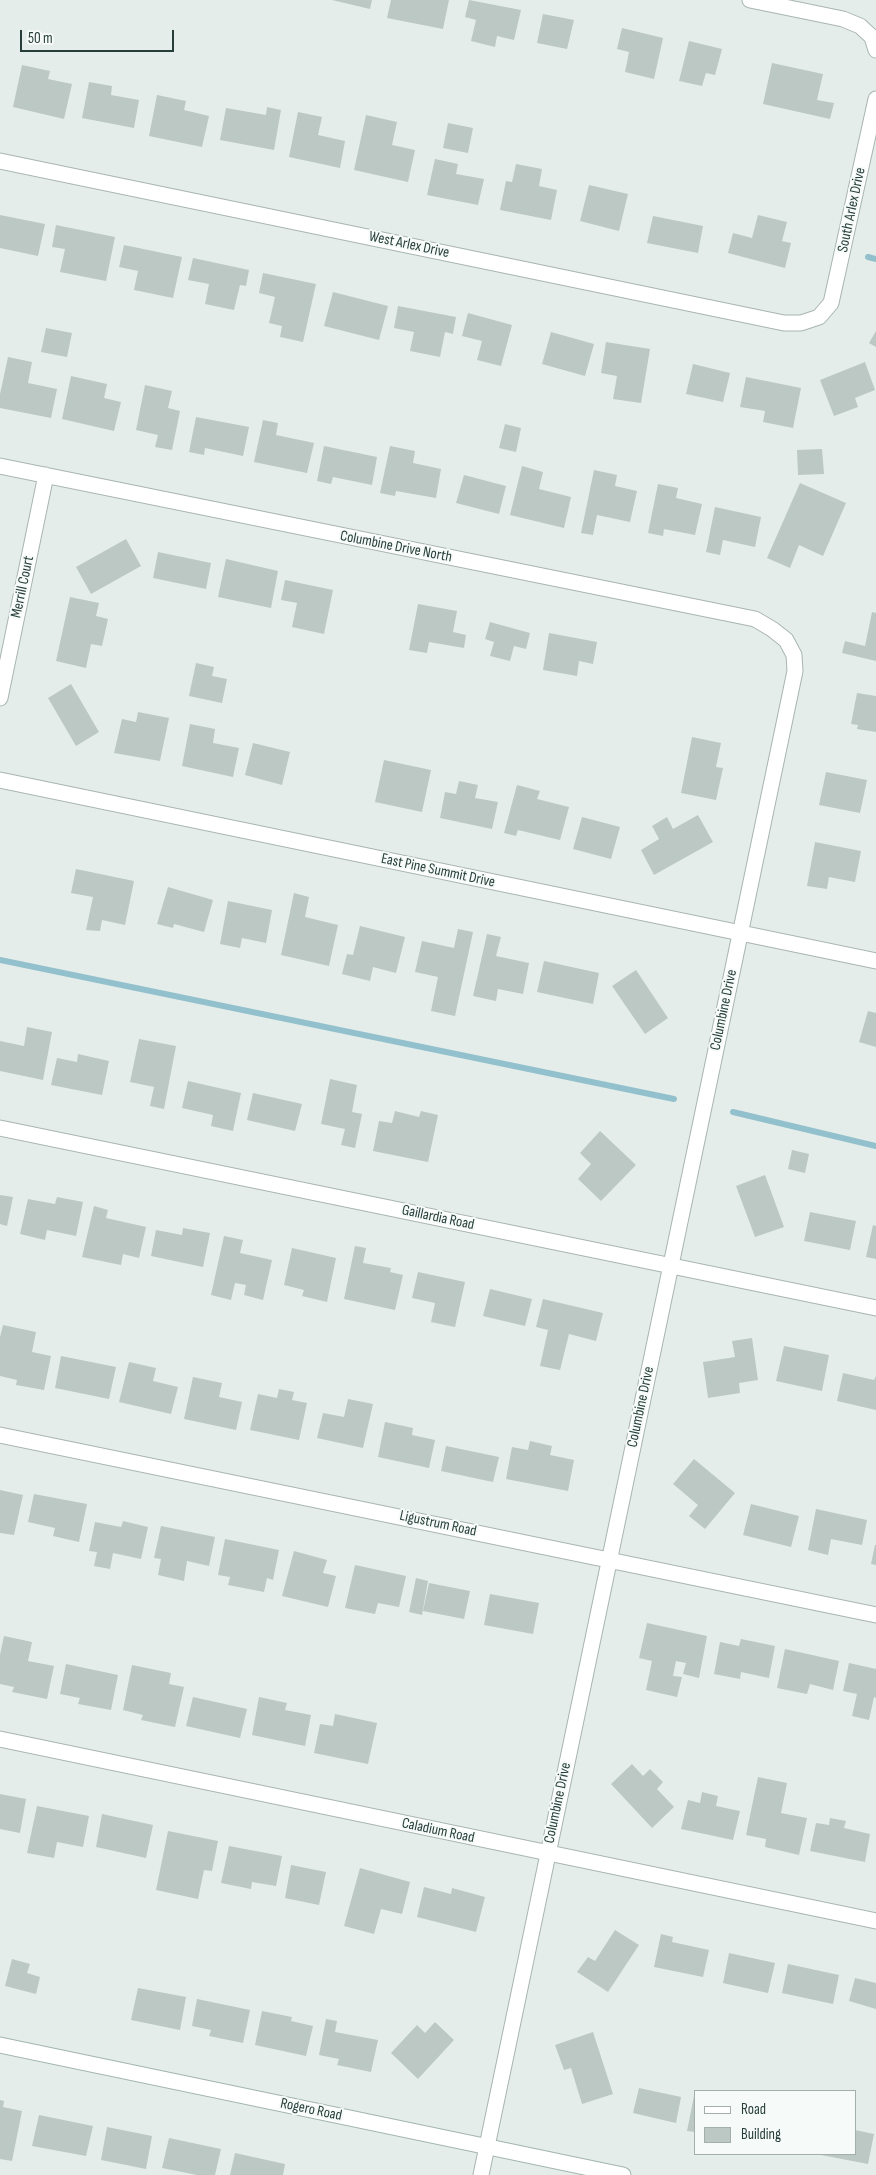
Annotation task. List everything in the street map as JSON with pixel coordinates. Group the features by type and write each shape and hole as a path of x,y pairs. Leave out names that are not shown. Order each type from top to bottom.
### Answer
{"street":[{"path":"750,0 843,19 860,26 874,44"},
{"name":"South Arlex Drive","path":"819,317 831,304 836,286 876,99"},
{"name":"West Arlex Drive","path":"0,161 784,322 801,323 819,317"},
{"name":"Columbine Drive North","path":"0,466 755,620 772,629 786,640"},
{"name":"Merrill Court","path":"0,698 46,476"},
{"name":"Columbine Drive","path":"481,2175 795,670 794,655 786,640"},
{"name":"East Pine Summit Drive","path":"0,780 876,961"},
{"name":"Gaillardia Road","path":"0,1128 876,1308"},
{"name":"Ligustrum Road","path":"0,1435 876,1615"},
{"name":"Caladium Road","path":"0,1739 876,1921"},
{"name":"Rogero Road","path":"0,2045 623,2175"}],"building":[{"path":"332,0 372,0 370,9"},
{"path":"391,0 449,0 443,29 387,18"},
{"path":"469,0 521,10 514,40 497,36 495,47 471,41 476,20 465,17"},
{"path":"543,14 574,20 567,49 537,43"},
{"path":"622,28 663,38 654,79 625,72 629,52 617,49"},
{"path":"689,41 722,49 715,75 706,73 702,86 679,81"},
{"path":"772,63 823,74 817,100 834,103 830,119 763,104"},
{"path":"22,65 50,71 48,79 72,84 64,119 13,107"},
{"path":"89,82 112,86 111,95 139,100 134,128 82,118"},
{"path":"157,95 186,101 184,110 209,116 202,147 149,136"},
{"path":"267,107 281,110 274,150 220,140 226,108 266,115"},
{"path":"298,112 322,117 318,135 345,141 340,168 289,157"},
{"path":"366,115 397,122 392,145 415,150 408,182 354,170"},
{"path":"448,123 473,128 468,153 443,148"},
{"path":"435,159 458,164 456,174 484,179 478,205 427,195"},
{"path":"516,164 542,169 539,186 557,190 551,220 500,210 506,181 512,182"},
{"path":"589,185 628,194 619,231 580,221"},
{"path":"0,215 45,224 38,256 0,248"},
{"path":"758,215 787,222 782,241 791,243 785,268 728,253 733,233 752,238"},
{"path":"653,216 703,226 698,253 647,243"},
{"path":"56,225 115,237 106,281 60,272 65,249 52,247"},
{"path":"124,245 182,257 173,298 134,290 138,271 119,267"},
{"path":"193,258 249,270 246,286 240,285 234,310 205,304 209,284 188,280"},
{"path":"263,273 316,284 303,342 280,337 282,326 269,323 275,297 259,293"},
{"path":"333,292 388,306 379,340 324,326"},
{"path":"398,306 456,317 453,334 445,332 440,357 410,351 414,332 394,328"},
{"path":"468,313 512,325 501,366 477,360 482,341 462,336"},
{"path":"46,328 72,333 67,357 41,352"},
{"path":"876,331 876,347 869,343"},
{"path":"551,332 594,344 585,376 542,364"},
{"path":"606,342 650,349 641,403 613,399 617,376 601,373"},
{"path":"8,357 32,362 28,383 57,389 51,418 0,408 0,394"},
{"path":"865,362 875,390 855,398 858,407 834,416 820,380"},
{"path":"693,364 730,373 723,402 686,394"},
{"path":"71,376 107,384 104,398 121,402 114,431 62,419"},
{"path":"746,377 801,388 793,428 763,422 765,411 740,407"},
{"path":"145,385 172,391 168,408 180,411 172,450 155,447 158,435 136,430"},
{"path":"196,417 249,427 243,456 205,448 204,455 189,452"},
{"path":"263,420 278,423 276,435 314,443 307,473 254,462"},
{"path":"505,424 521,428 516,452 499,448"},
{"path":"324,446 377,457 372,485 333,477 331,484 317,481"},
{"path":"390,446 415,451 413,463 441,469 436,498 396,491 395,496 380,493"},
{"path":"822,449 824,474 798,475 797,450"},
{"path":"522,466 543,472 539,489 571,497 564,528 510,515"},
{"path":"594,470 617,475 615,486 637,491 630,522 597,515 593,535 581,533"},
{"path":"464,475 506,486 499,514 456,503"},
{"path":"800,483 846,503 823,556 799,545 790,568 767,558"},
{"path":"658,484 678,488 676,498 702,504 695,535 664,529 663,536 648,533"},
{"path":"715,507 761,517 755,547 723,540 720,555 706,552"},
{"path":"126,539 141,566 91,594 76,567"},
{"path":"158,552 211,563 206,589 153,578"},
{"path":"226,559 278,571 271,608 218,597"},
{"path":"285,580 333,590 324,634 292,627 297,603 281,600"},
{"path":"70,597 99,603 96,616 108,619 102,646 91,644 86,668 56,661"},
{"path":"418,604 457,611 453,632 466,635 464,648 429,642 427,653 409,650"},
{"path":"872,612 876,613 876,661 842,653 845,641 865,646"},
{"path":"490,622 530,633 526,649 514,646 510,661 490,656 494,642 485,639"},
{"path":"549,633 597,642 593,664 579,661 577,676 543,670"},
{"path":"196,663 214,667 212,676 227,679 222,703 189,696"},
{"path":"71,684 99,732 76,746 48,698"},
{"path":"857,693 876,696 876,732 857,729 858,725 851,724"},
{"path":"138,712 169,718 160,761 114,753 122,719 136,722"},
{"path":"190,724 215,729 213,743 239,748 233,777 182,766"},
{"path":"692,737 721,743 716,767 723,768 716,800 681,793"},
{"path":"253,743 290,752 282,785 245,775"},
{"path":"384,760 431,770 422,812 375,802"},
{"path":"826,772 867,780 860,813 819,805"},
{"path":"459,781 478,785 475,798 498,802 492,829 440,818 445,792 456,794"},
{"path":"517,785 540,791 537,799 569,807 560,840 518,830 516,836 504,833"},
{"path":"698,815 713,842 654,875 641,850 659,839 652,826 667,817 673,829"},
{"path":"582,817 620,827 611,859 573,849"},
{"path":"815,842 861,851 855,882 829,877 827,889 807,886"},
{"path":"76,869 134,881 125,925 102,920 100,931 86,930 93,897 71,893"},
{"path":"168,887 213,900 204,932 174,924 173,928 157,924"},
{"path":"294,893 309,897 305,917 338,925 329,966 281,955"},
{"path":"228,901 272,910 266,943 242,938 240,948 220,944"},
{"path":"360,926 405,937 396,973 373,967 370,981 342,974 347,954 353,955"},
{"path":"458,929 473,932 455,1016 431,1011 438,977 415,972 422,941 454,948"},
{"path":"487,934 501,937 496,956 529,963 523,994 498,989 496,1001 473,996"},
{"path":"544,961 599,973 593,1004 537,992"},
{"path":"636,970 668,1018 645,1034 612,986"},
{"path":"868,1011 876,1013 876,1047 859,1042"},
{"path":"27,1027 52,1032 43,1080 0,1071 0,1041 24,1046"},
{"path":"139,1039 176,1046 164,1109 150,1106 154,1087 130,1082"},
{"path":"78,1054 109,1061 102,1095 51,1085 57,1058 77,1062"},
{"path":"330,1079 357,1085 352,1112 362,1114 355,1148 341,1145 345,1129 321,1124"},
{"path":"188,1081 241,1093 233,1131 211,1126 213,1115 182,1108"},
{"path":"253,1093 302,1104 295,1131 247,1120"},
{"path":"395,1111 419,1117 421,1111 438,1115 428,1162 373,1151 379,1121 392,1123"},
{"path":"600,1131 636,1165 601,1201 578,1179 591,1164 580,1153"},
{"path":"792,1150 809,1154 805,1173 788,1169"},
{"path":"765,1175 784,1227 755,1237 736,1186"},
{"path":"0,1195 13,1197 7,1226 0,1224"},
{"path":"57,1197 83,1202 76,1236 47,1230 45,1240 20,1234 28,1199 55,1204"},
{"path":"94,1206 108,1210 106,1218 146,1227 139,1258 123,1254 121,1265 82,1257"},
{"path":"810,1212 856,1221 850,1250 804,1241"},
{"path":"873,1225 876,1226 876,1259 866,1257"},
{"path":"183,1228 210,1233 203,1267 151,1256 156,1230 182,1235"},
{"path":"224,1236 243,1240 240,1253 272,1260 263,1300 244,1295 246,1285 235,1283 231,1300 211,1295"},
{"path":"355,1246 366,1248 363,1263 391,1268 390,1272 403,1275 395,1310 344,1299"},
{"path":"292,1248 336,1258 327,1302 302,1296 304,1290 284,1285"},
{"path":"418,1272 465,1282 455,1327 431,1322 435,1303 412,1298"},
{"path":"490,1289 532,1299 525,1326 483,1316"},
{"path":"543,1299 603,1313 596,1341 569,1334 560,1370 540,1366 548,1330 536,1327"},
{"path":"3,1325 36,1332 32,1352 51,1356 44,1390 16,1385 17,1380 0,1376 0,1337"},
{"path":"752,1338 758,1380 739,1383 740,1393 708,1398 703,1362 735,1357 732,1341"},
{"path":"784,1346 829,1355 822,1391 776,1381"},
{"path":"61,1356 116,1367 109,1399 55,1388"},
{"path":"129,1362 156,1368 153,1381 178,1387 171,1414 119,1402"},
{"path":"843,1373 874,1380 876,1376 876,1410 837,1401"},
{"path":"193,1377 222,1383 219,1397 242,1402 236,1430 184,1419"},
{"path":"279,1389 294,1392 292,1400 307,1403 299,1440 250,1430 258,1394 277,1398"},
{"path":"348,1399 373,1404 363,1448 317,1438 323,1413 344,1417"},
{"path":"385,1422 413,1428 412,1435 435,1440 429,1468 378,1457"},
{"path":"530,1441 552,1446 550,1455 574,1460 568,1491 506,1479 512,1447 528,1450"},
{"path":"446,1446 499,1457 493,1482 441,1471"},
{"path":"694,1459 735,1493 705,1529 689,1516 698,1505 673,1484"},
{"path":"0,1490 23,1495 14,1535 0,1533"},
{"path":"34,1494 87,1504 79,1542 53,1536 55,1528 28,1522"},
{"path":"751,1504 799,1516 791,1547 743,1535"},
{"path":"816,1509 867,1520 862,1545 831,1539 828,1555 808,1550"},
{"path":"123,1521 148,1527 141,1559 113,1553 110,1569 94,1566 97,1552 89,1551 95,1522 121,1527"},
{"path":"161,1526 215,1537 209,1566 187,1561 184,1581 158,1575 161,1559 154,1558"},
{"path":"225,1539 279,1550 273,1580 267,1578 264,1592 228,1585 230,1577 218,1575"},
{"path":"876,1545 876,1565 871,1564"},
{"path":"294,1551 327,1560 323,1573 336,1576 328,1607 282,1596"},
{"path":"355,1565 406,1576 399,1607 378,1603 375,1614 345,1608"},
{"path":"416,1578 428,1581 422,1615 409,1612"},
{"path":"429,1583 470,1591 464,1619 423,1611"},
{"path":"490,1594 539,1603 533,1634 484,1625"},
{"path":"647,1623 707,1636 699,1678 683,1674 686,1663 676,1661 673,1676 682,1677 677,1697 646,1690 652,1661 639,1658"},
{"path":"4,1636 32,1642 28,1661 54,1666 47,1699 12,1692 14,1687 0,1684 0,1655"},
{"path":"741,1639 775,1646 769,1678 741,1672 740,1679 714,1674 720,1642 739,1646"},
{"path":"785,1649 839,1661 833,1690 810,1684 807,1694 777,1688"},
{"path":"849,1663 876,1669 876,1698 874,1697 869,1720 852,1716 857,1694 843,1691"},
{"path":"66,1664 118,1675 111,1710 78,1704 80,1698 60,1694"},
{"path":"132,1665 171,1673 169,1684 184,1687 175,1727 141,1720 143,1715 123,1710"},
{"path":"193,1697 247,1709 240,1738 186,1726"},
{"path":"259,1697 287,1703 285,1710 311,1715 305,1746 252,1735"},
{"path":"335,1714 377,1723 368,1764 314,1753 320,1724 333,1726"},
{"path":"632,1764 643,1776 650,1769 663,1782 657,1789 674,1807 652,1828 611,1784"},
{"path":"758,1777 787,1783 781,1813 807,1818 799,1855 765,1847 766,1839 746,1835"},
{"path":"702,1792 718,1796 716,1806 740,1811 733,1840 681,1829 688,1800 700,1803"},
{"path":"0,1794 26,1799 20,1833 0,1829"},
{"path":"37,1806 89,1816 83,1847 57,1842 54,1858 27,1853"},
{"path":"102,1814 153,1825 146,1858 96,1847"},
{"path":"830,1818 846,1821 844,1828 870,1834 865,1862 810,1851 816,1823 829,1825"},
{"path":"168,1831 218,1841 212,1871 204,1870 198,1899 156,1890"},
{"path":"229,1846 282,1856 276,1886 252,1882 251,1889 221,1883"},
{"path":"291,1865 326,1872 319,1905 285,1898"},
{"path":"360,1868 410,1882 402,1914 381,1909 374,1934 344,1926"},
{"path":"424,1887 451,1894 452,1888 485,1897 476,1932 417,1917"},
{"path":"615,1930 639,1945 608,1992 577,1972 588,1957 595,1961"},
{"path":"661,1934 673,1937 672,1942 709,1950 703,1977 654,1967"},
{"path":"729,1953 775,1963 768,1993 723,1983"},
{"path":"12,1959 30,1964 27,1973 40,1977 36,1994 5,1986"},
{"path":"788,1964 839,1975 833,2004 782,1993"},
{"path":"855,1978 876,1983 876,2009 849,2001"},
{"path":"138,1988 186,1997 180,2030 131,2020"},
{"path":"197,1999 250,2010 243,2043 209,2036 211,2030 192,2026"},
{"path":"262,2011 292,2017 291,2021 313,2026 306,2056 255,2045"},
{"path":"326,2019 337,2021 335,2032 378,2040 371,2072 337,2065 339,2059 319,2055"},
{"path":"435,2022 454,2040 418,2079 391,2053 417,2025 425,2033"},
{"path":"593,2032 613,2094 582,2104 571,2068 564,2070 555,2045"},
{"path":"639,2088 681,2097 676,2123 633,2113"},
{"path":"694,2096 694,2132 687,2131"},
{"path":"0,2100 4,2101 3,2107 22,2111 12,2161 0,2159"},
{"path":"39,2115 93,2126 86,2156 32,2146"},
{"path":"107,2127 152,2136 146,2169 101,2160"},
{"path":"856,2130 874,2134 868,2164 821,2155 856,2155"},
{"path":"169,2138 221,2149 215,2175 197,2175 162,2168"},
{"path":"235,2153 285,2164 283,2175 230,2175"}],"waterway":[{"path":"868,257 876,259"},
{"path":"0,960 674,1099"},
{"path":"733,1112 876,1146"}]}
